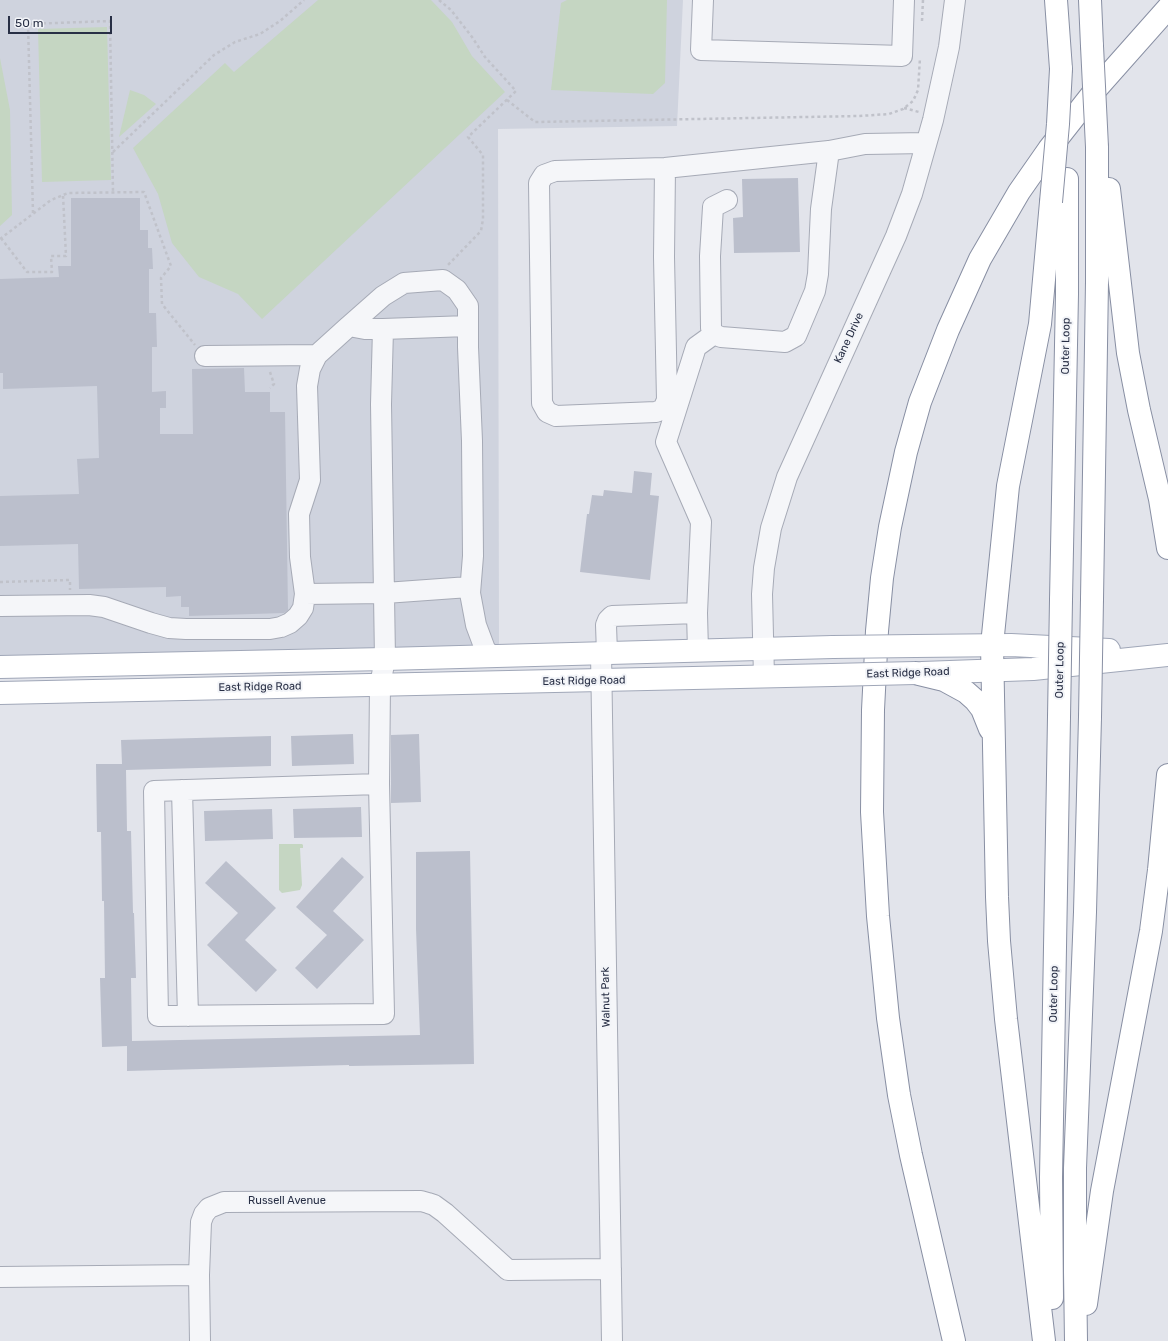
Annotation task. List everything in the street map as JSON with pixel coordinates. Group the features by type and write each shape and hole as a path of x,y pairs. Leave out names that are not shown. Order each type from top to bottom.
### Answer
{"main road":[{"name":"Outer Loop","path":"1053,1341 1050,1241 1051,1166 1067,294 1067,180 1056,0"},
{"path":"1090,0 1092,46 1100,141 1128,353 1139,410 1160,499 1168,548"},
{"path":"954,1341 911,1155 899,1095 888,1018 878,916 873,838 872,735 876,638 886,553 900,477 920,402 948,330 980,259 1009,209 1049,149 1109,73 1168,8"},
{"path":"1044,1341 1003,995 997,897 992,645 1008,486 1040,324 1058,124 1061,69"},
{"path":"1076,1341 1075,1168 1090,717 1100,141"},
{"name":"East Ridge Road","path":"0,667 386,659 833,647 992,645 1029,645 1168,654"},
{"name":"East Ridge Road","path":"0,693 993,671 1053,668 1168,654"},
{"path":"915,673 950,682 971,695 982,709 987,719 994,748"},
{"path":"1083,1341 1088,1287 1099,1211 1151,931 1159,870 1168,775"}],"street":[{"path":"703,0 701,50 902,56 904,0"},
{"name":"Kane Drive","path":"764,677 762,594 764,568 771,528 787,477 896,236 912,194 933,120 949,47 955,0"},
{"path":"665,168 664,257 667,400 663,409 656,412 556,416 547,412 542,404 539,184 544,175 555,171 665,168 829,151 865,144 926,143"},
{"path":"727,200 713,207 710,256 711,328 714,334 721,337 785,342 796,336 815,292 818,274 821,209 829,151"},
{"path":"0,606 89,605 104,607 169,628 204,630 270,629 281,627 290,623 304,608 306,594 300,557 299,514 310,480 307,386 310,369 317,355 383,296 404,283 443,280 457,290 468,306 472,441 473,556 469,588 476,625 485,649 491,656"},
{"path":"349,326 383,329 468,326"},
{"path":"379,784 154,791 158,1016 384,1014 379,784 380,684 386,659 381,404 383,329"},
{"path":"698,650 697,613 701,522 666,442 696,347 714,334"},
{"path":"205,356 317,355"},
{"path":"306,594 385,593 469,588"},
{"name":"Walnut Park","path":"612,1341 601,680 606,625 612,616 697,613"},
{"path":"182,790 188,1016"},
{"name":"Russell Avenue","path":"200,1341 199,1275 201,1222 204,1214 209,1208 216,1204 231,1201 421,1201 434,1205 445,1213 508,1270 611,1269"},
{"path":"0,1277 199,1275"}],"path":[{"path":"113,152 214,55 235,42 260,34 280,22 304,0"},
{"path":"439,0 451,10 485,57 516,91 468,137 484,155 484,219 481,231 441,271 443,280"},
{"path":"922,22 923,0"},
{"path":"34,213 28,24 110,21 113,192"},
{"path":"507,100 535,122 859,116 889,114 904,108 913,100 918,90 920,52"},
{"path":"904,108 923,113"},
{"path":"63,195 66,256 52,256 52,272 26,272 1,238 51,200 68,192 144,192 171,266 161,278 162,304 205,356"},
{"path":"0,582 70,580 70,595"}],"shaded area":[{"path":"0,0 683,0 677,126 498,129 499,647 0,656"}],"green space":[{"path":"318,0 431,0 452,22 472,56 505,92 262,319 238,294 199,277 172,243 158,194 133,148 225,63 234,72"},
{"path":"567,0 667,0 665,83 653,94 551,90 561,3"},
{"path":"107,27 111,180 42,182 38,29"},
{"path":"0,58 10,110 12,215 0,226"},
{"path":"130,90 144,95 156,104 119,137"},
{"path":"279,844 303,845 303,848 300,848 302,885 300,890 282,893 279,890"}],"building":[{"path":"798,178 800,252 734,253 733,218 743,217 742,179"},
{"path":"71,198 140,198 140,230 148,230 148,248 152,248 153,269 149,269 149,313 156,313 157,347 152,347 152,392 166,391 166,408 160,408 160,434 193,434 192,369 244,368 245,392 270,392 270,412 285,412 288,610 284,613 189,616 189,607 181,607 181,596 166,597 166,587 79,589 78,544 0,546 0,496 79,494 77,459 99,458 97,386 3,389 3,373 0,373 0,279 59,277 58,266 71,266"},
{"path":"634,471 652,473 650,495 659,496 650,580 580,572 587,514 589,514 592,495 603,496 604,490 632,493"},
{"path":"353,734 354,764 292,766 291,736"},
{"path":"419,734 421,802 391,803 391,735"},
{"path":"271,736 271,766 126,770 127,831 131,831 136,978 131,978 132,1041 420,1035 416,929 416,852 470,851 474,1064 349,1065 127,1071 127,1046 102,1047 100,978 105,978 104,901 102,901 101,832 97,832 96,764 122,764 121,740"},
{"path":"361,807 362,837 294,838 293,809"},
{"path":"272,809 273,839 205,841 204,811"},
{"path":"342,857 364,877 333,911 364,940 317,989 295,968 327,935 296,907"},
{"path":"226,861 276,908 245,940 277,970 256,992 207,945 238,913 205,883"}]}
